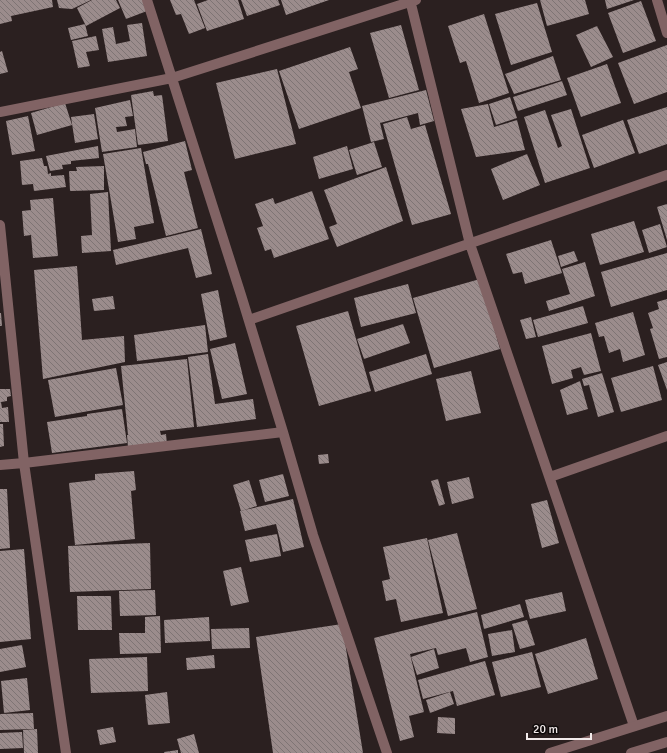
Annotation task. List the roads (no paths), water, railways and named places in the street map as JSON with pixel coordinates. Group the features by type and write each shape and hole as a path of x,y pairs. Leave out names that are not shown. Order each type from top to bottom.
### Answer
{"street":[{"path":"147,0 249,320 313,535 387,753"},
{"path":"657,0 667,32"},
{"path":"0,112 172,78 412,1 470,244 634,726"},
{"path":"249,320 667,175"},
{"path":"0,225 24,463 66,753"},
{"path":"0,464 24,463 283,432"},
{"path":"550,477 667,436"},
{"path":"550,753 667,716"},
{"path":"631,753 644,751 667,742"}]}
